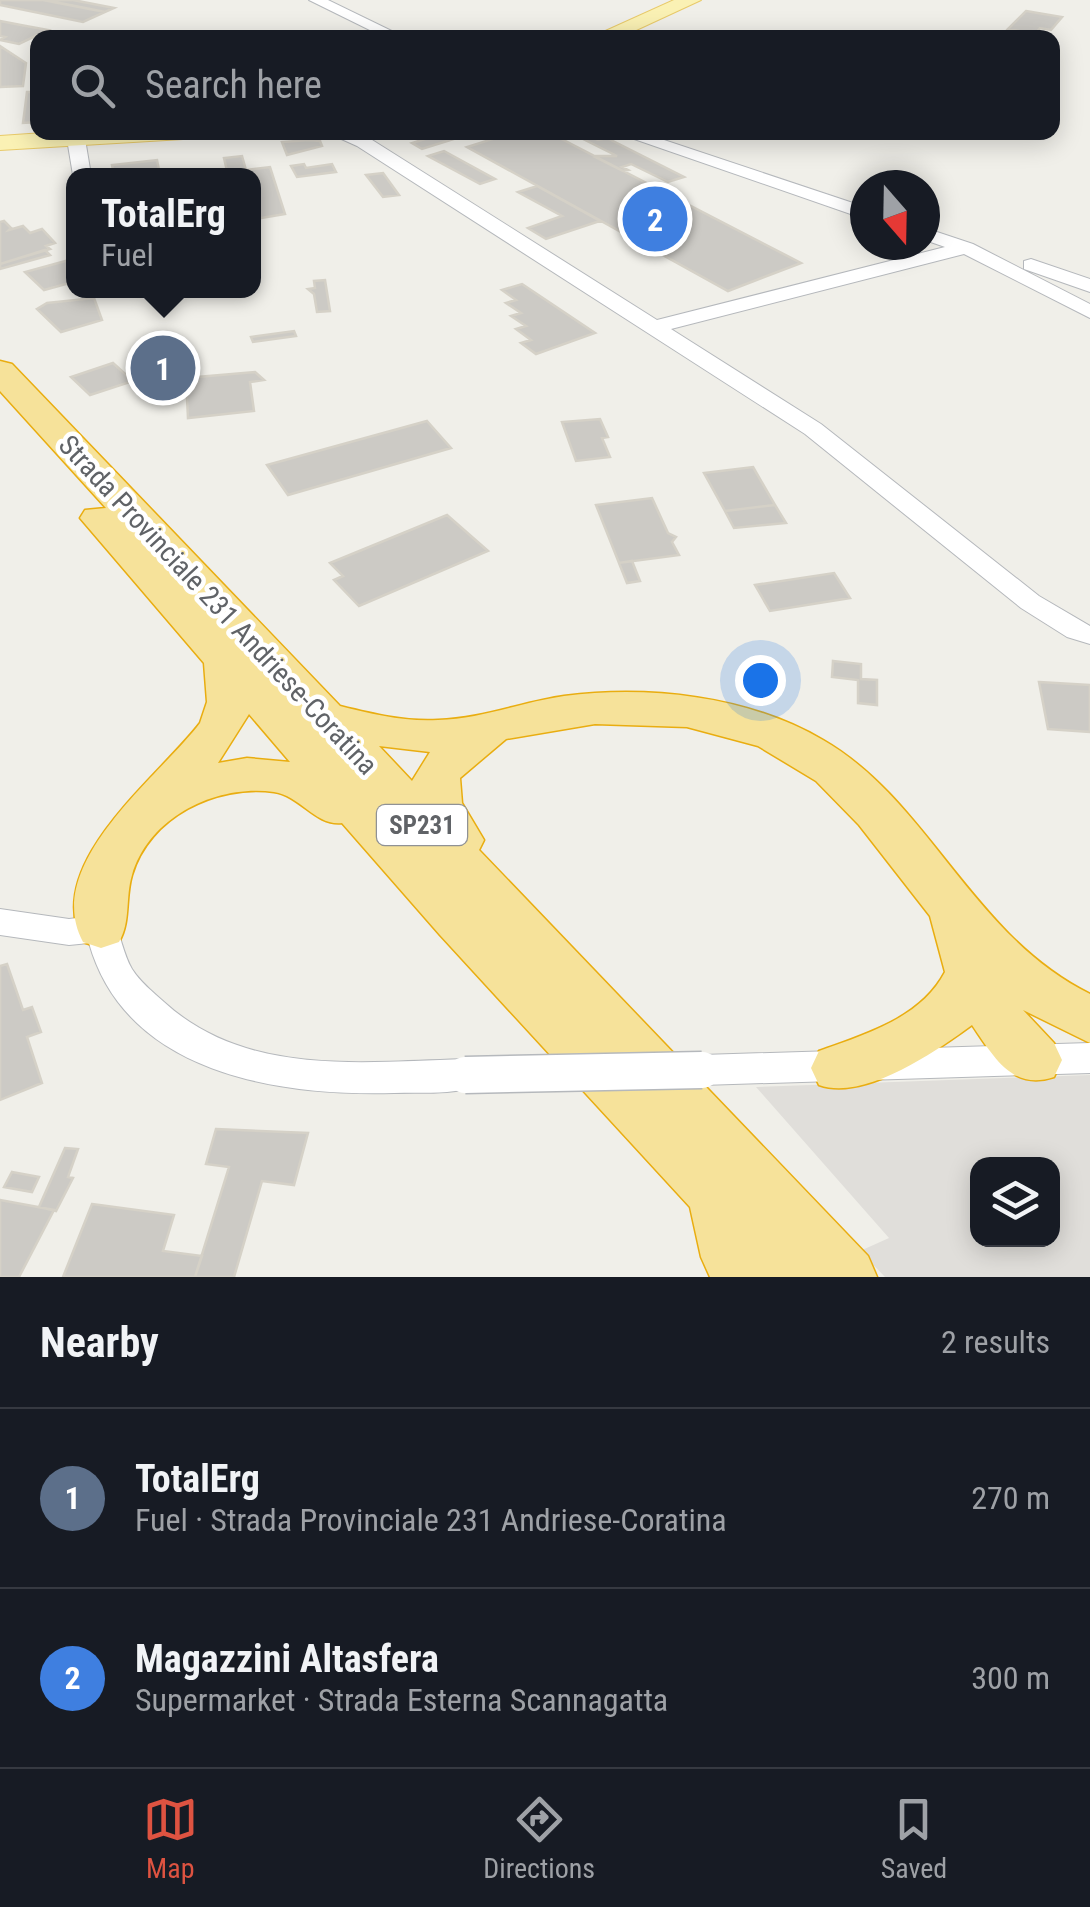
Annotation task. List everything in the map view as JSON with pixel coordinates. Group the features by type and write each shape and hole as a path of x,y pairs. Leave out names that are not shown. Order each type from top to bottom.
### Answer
{"highway":[{"name":"Strada Provinciale 231 Andriese-Coratina","path":"0,371 320,716 468,903 716,1190 798,1277"},
{"name":"Strada Provinciale 231 Andriese-Coratina","path":"0,404 225,661 846,1277"},
{"path":"101,928 102,884 112,854 129,828 153,807 222,726 229,704 225,661"},
{"path":"320,716 401,734 436,736 488,731 535,717 631,708 716,718 774,736 828,765 873,806 954,909 1034,990 1090,1020"},
{"path":"153,807 181,791 245,774 306,782 330,799 435,913 468,903 478,866 432,796 433,781 447,760 488,731"},
{"path":"954,909 970,976 998,1023 1034,1060"},
{"path":"839,1068 899,1046 953,1010 970,976"},
{"path":"1034,990 1040,1024 1034,1060"},
{"path":"716,1190 732,1257 743,1277"}],"main road":[{"path":"619,30 692,0"},
{"path":"0,143 76,140"}],"street":[{"path":"316,0 381,30"},
{"path":"76,140 81,168"},
{"path":"364,140 814,429 1004,583 1077,631 1090,635"},
{"path":"646,140 850,209"},
{"path":"940,239 966,248 1090,312"},
{"path":"656,327 966,248"},
{"path":"990,260 1035,266 1090,286"},
{"path":"0,922 69,932 101,928 116,975 154,1018 196,1047 252,1069 322,1078 839,1068 1090,1058"}],"shaded area":[{"path":"1090,1075 1090,1277 885,1277 860,1251 889,1238 756,1087"}],"building":[{"path":"0,0 43,0 105,12 83,22 0,5"},
{"path":"45,0 73,0 114,8 105,12"},
{"path":"1026,11 1062,17 1051,30 1008,29"},
{"path":"0,21 48,30 30,30 30,39 19,44 0,40 5,37 0,36"},
{"path":"0,46 26,63 23,86 0,87"},
{"path":"27,92 30,92 30,123 23,123"},
{"path":"422,140 451,140 422,149 412,143"},
{"path":"489,140 563,140 801,263 728,291 467,147"},
{"path":"585,140 611,140 684,177 668,182 631,164 622,167 628,170 623,171 593,156 617,156"},
{"path":"320,141 322,146 287,155 282,142"},
{"path":"444,151 495,179 480,184 428,156"},
{"path":"242,156 245,168 226,168 224,158"},
{"path":"157,160 159,168 113,168 112,165"},
{"path":"304,164 306,168 332,164 336,172 297,177 291,166"},
{"path":"270,167 285,214 261,218 261,168"},
{"path":"383,173 399,195 383,197 366,175"},
{"path":"537,186 600,221 546,239 528,228 562,216 518,192"},
{"path":"4,221 9,230 23,226 30,233 42,229 55,243 46,246 50,249 0,264 0,222"},
{"path":"45,250 50,255 0,269 0,264"},
{"path":"66,261 66,284 44,290 25,272"},
{"path":"325,280 330,311 317,312 314,294 308,289 315,288 314,281"},
{"path":"522,284 595,333 536,354 521,343 531,340 516,329 526,326 511,316 521,313 506,303 516,300 502,290"},
{"path":"94,298 102,320 61,332 37,309 47,303"},
{"path":"294,331 296,336 253,342 251,337"},
{"path":"113,363 133,381 90,395 71,377"},
{"path":"255,372 264,380 250,382 254,411 188,418 186,378"},
{"path":"600,419 608,437 602,438 610,457 576,461 562,422"},
{"path":"427,421 451,448 288,495 267,465"},
{"path":"753,467 775,505 725,511 704,473"},
{"path":"652,498 668,533 676,537 672,542 679,555 619,563 596,505"},
{"path":"775,505 786,523 734,528 725,511"},
{"path":"447,515 488,551 359,606 334,580 343,576 330,563"},
{"path":"632,561 640,581 627,583 619,563"},
{"path":"834,573 850,598 770,611 755,585"},
{"path":"833,661 861,664 861,679 877,680 877,705 858,703 858,680 832,677"},
{"path":"1039,682 1090,685 1090,732 1048,729"},
{"path":"7,964 23,1010 32,1007 41,1032 27,1037 42,1083 0,1100 0,966"},
{"path":"216,1129 308,1133 294,1185 262,1181 234,1277 195,1277 229,1167 206,1164"},
{"path":"65,1148 78,1149 68,1177 73,1178 56,1211 39,1207"},
{"path":"12,1172 39,1177 32,1192 4,1187"},
{"path":"0,1200 54,1210 19,1277 0,1277"},
{"path":"92,1204 174,1215 163,1251 202,1256 195,1277 63,1277"}],"place":[{"name":"Magazzini Altasfera","path":"655,219"},
{"name":"TotalErg","path":"163,368"}]}
